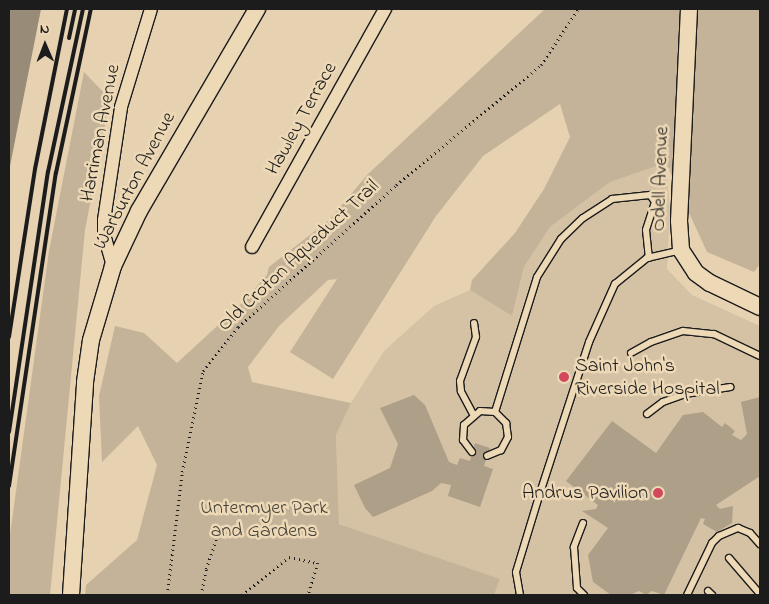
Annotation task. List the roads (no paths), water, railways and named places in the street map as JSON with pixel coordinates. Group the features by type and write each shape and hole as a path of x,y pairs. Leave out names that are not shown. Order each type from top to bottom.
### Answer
{"street":[{"name":"Harriman Avenue","path":"113,266 104,234 104,220 121,107 150,9"},
{"name":"Warburton Avenue","path":"71,595 85,382 91,340 113,266 139,211 257,9"},
{"name":"Hawley Terrace","path":"252,247 385,9"},
{"name":"Odell Avenue","path":"689,9 678,221 681,250 696,273 710,284 760,307"}],"lane":[{"path":"495,412 537,277 561,239 583,218 612,199 650,195 655,202 646,230 649,258"},
{"path":"518,594 516,572 589,342 616,284 649,258 681,250"},
{"path":"473,414 461,391 460,381 476,337 474,323"},
{"path":"631,353 650,342 683,331 714,334 760,356"},
{"path":"647,414 663,402 685,394 730,387"},
{"path":"472,452 467,447 462,433 464,425 473,414 480,411 495,412 506,423 508,437 501,450 487,456"},
{"path":"583,523 574,547 576,588 584,595"},
{"path":"687,595 712,542 719,536 738,528 750,533 760,544"},
{"path":"729,558 760,594"}],"railway":[{"path":"9,337 35,169 67,9"},
{"path":"69,38 75,9"},
{"path":"9,432 48,172 83,9"},
{"path":"9,486 56,173 91,9"}],"place":[{"name":"Saint John's Riverside Hospital","path":"564,377"},
{"name":"Andrus Pavilion","path":"658,493"}],"park label":[{"name":"Untermyer Park and Gardens","path":"264,520"}]}
